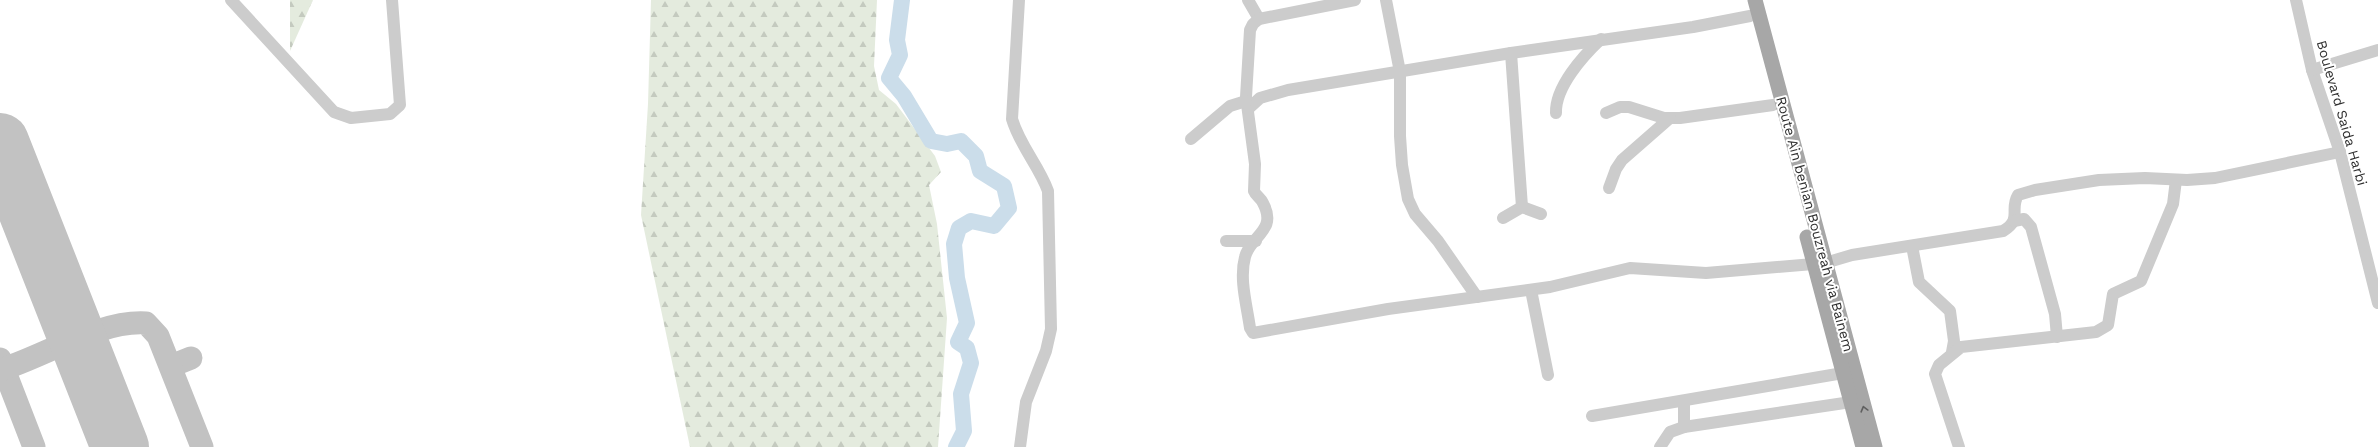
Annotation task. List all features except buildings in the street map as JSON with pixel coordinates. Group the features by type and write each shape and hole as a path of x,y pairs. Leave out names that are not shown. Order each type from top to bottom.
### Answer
{"main road":[{"name":"Route Ain benian Bouzreah via Bainem","path":"1746,0 1773,105 1875,447"},
{"name":"Route Ain benian Bouzreah via Bainem","path":"1755,0 1820,264 1843,372 1863,447"}],"street":[{"path":"231,0 334,112 351,118 390,114 400,105 392,0"},
{"path":"1019,0 1012,119 1015,131 1044,179 1048,191 1052,319 1046,351 1026,402 1020,447"},
{"path":"1248,0 1259,19"},
{"path":"1355,0 1259,19 1253,24 1250,30 1247,105 1255,164 1254,191 1263,202 1266,220 1265,230 1248,248 1243,272 1250,328 1253,333 1388,309 1530,290 1630,268 1642,267 1706,273 1820,264 1852,255 1993,234 2011,226 2014,221 2016,199 2022,193 2100,180 2145,178 2176,180 2229,176 2340,152"},
{"path":"1386,0 1400,72 1400,136 1402,166 1408,199 1415,214 1438,240 1477,297"},
{"name":"Boulevard Saida Harbi","path":"2296,0 2312,70 2340,152 2378,303"},
{"path":"1191,138 1230,106 1247,105 1267,95 1511,53 1701,26 1750,16"},
{"path":"1556,113 1556,101 1560,92 1585,54 1601,39"},
{"path":"2312,70 2378,50"},
{"path":"1511,53 1522,207"},
{"path":"1606,112 1620,107 1629,107 1664,118 1670,118 1773,105"},
{"path":"1609,188 1616,169 1622,160 1670,118"},
{"path":"1959,447 1935,374 1939,365 1952,352 1961,347 2096,332 2108,325 2113,294 2141,281 2173,204 2176,180"},
{"path":"1522,207 1541,214"},
{"path":"1503,218 1522,207"},
{"path":"2014,221 2024,219 2031,227 2055,314 2057,337"},
{"path":"1226,240 1256,240"},
{"path":"1912,246 1919,282 1950,311 1954,340 1952,352"},
{"path":"1530,290 1548,375"},
{"path":"1592,416 1843,372"},
{"path":"1684,401 1684,427"},
{"path":"1660,447 1670,432 1684,427 1851,402"}],"green space":[{"path":"290,0 313,0 290,51"},
{"path":"651,0 877,0 874,66 879,90 896,104 935,156 941,172 929,185 937,224 947,318 938,447 690,447 641,215 648,104"}],"waterway":[{"path":"902,0 897,40 900,55 889,78 904,96 931,141 947,144 961,141 976,156 980,171 1004,186 1009,208 994,226 971,221 959,228 954,244 957,278 967,323 958,342 967,348 971,363 961,394 964,431 956,447"}],"taxiway":[{"path":"0,370 91,333 110,327 146,323 158,336 202,447"},
{"path":"171,366 191,358"},
{"path":"0,359 34,447"}],"runway":[{"path":"0,142 120,447"}]}
